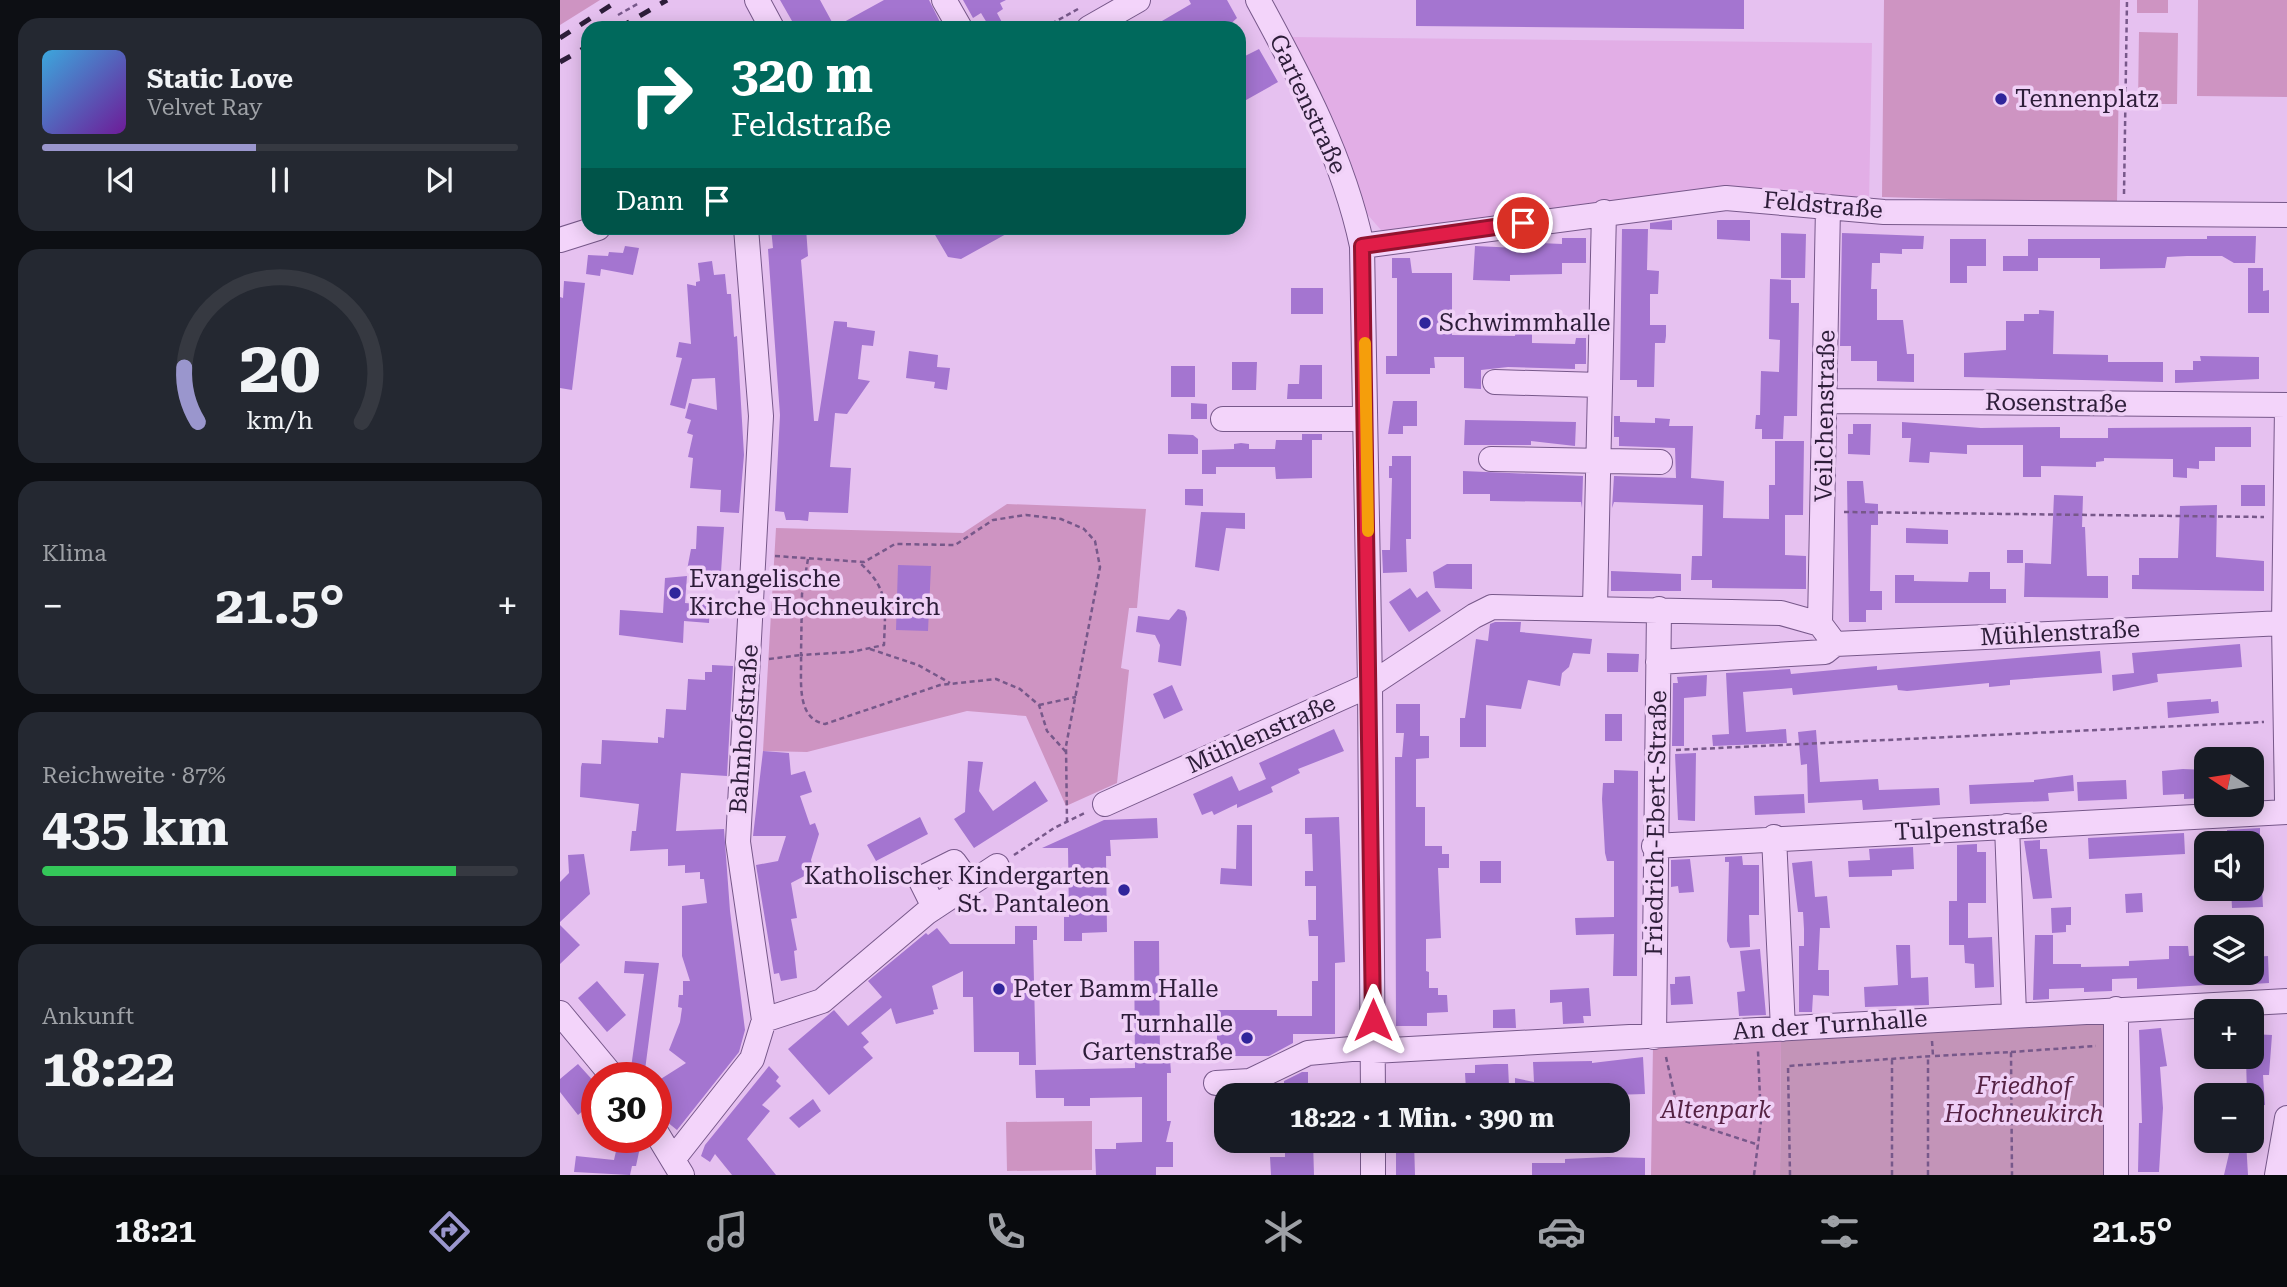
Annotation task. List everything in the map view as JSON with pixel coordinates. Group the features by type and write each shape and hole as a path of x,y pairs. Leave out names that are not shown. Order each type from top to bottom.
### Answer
{"street":[{"path":"757,0 768,21"},
{"path":"944,0 956,21"},
{"path":"1087,17 1138,0"},
{"name":"Gartenstraße","path":"1258,0 1325,129 1349,196 1362,246 1370,685 1373,1083"},
{"name":"Feldstraße","path":"1362,246 1726,198 1884,212 2287,215"},
{"name":"Veilchenstraße","path":"1820,624 1828,207"},
{"path":"1595,608 1604,212"},
{"path":"560,240 581,233"},
{"name":"Bahnhofstraße","path":"678,1167 752,1059 764,1020 738,842 761,416 747,235"},
{"path":"1495,382 1600,385"},
{"name":"Rosenstraße","path":"1826,401 2287,406"},
{"path":"2287,406 2284,623 2287,800"},
{"path":"1223,419 1365,419"},
{"path":"1490,458 1660,462"},
{"name":"Mühlenstraße","path":"1105,804 1370,685 1488,608 1781,613 1820,624"},
{"name":"Friedrich-Ebert-Straße","path":"1657,1037 1654,846 1659,609"},
{"name":"Mühlenstraße","path":"1658,662 1825,652 1835,644 2284,623"},
{"path":"1820,624 1835,644"},
{"name":"Tulpenstraße","path":"1654,846 2287,812"},
{"path":"2007,826 2014,1014"},
{"path":"1774,838 1783,1029"},
{"path":"764,1020 822,1001 934,907 997,866"},
{"name":"An der Turnhalle","path":"1216,1083 1250,1081 1308,1053 1657,1037 2014,1014 2287,1001"},
{"path":"2116,1009 2116,1175"},
{"path":"560,1013 601,1062"},
{"path":"2277,1175 2287,1118"},
{"path":"1373,1153 1373,1175"}],"path":[{"path":"2123,215 2127,0"},
{"path":"618,15 639,3"},
{"path":"1823,512 2286,517"},
{"path":"755,555 860,563 877,557 895,544 955,545 986,523 1000,518 1045,516 1084,529 1095,541 1100,567 1066,752 1068,821"},
{"path":"808,559 802,594 801,654 805,710 810,719 821,724 834,723 950,683 978,679 1003,681 1040,705 1047,731 1066,752"},
{"path":"748,661 870,649 884,645 886,601 878,582 860,563"},
{"path":"870,649 918,665 950,683"},
{"path":"1040,705 1076,697"},
{"path":"1656,751 2284,721"},
{"path":"997,866 1068,821 1105,804"},
{"path":"1928,1175 1932,1019"},
{"path":"1755,1175 1761,1106 1756,1030"},
{"path":"1657,1037 1682,1118 1691,1125 1759,1145"},
{"path":"1790,1175 1788,1066 2096,1044 2096,1057"},
{"path":"2011,1052 2012,1175"},
{"path":"1892,1059 1892,1175"}],"shaded area":[{"path":"1290,37 1872,43 1869,203 1749,190 1395,232 1381,230 1367,214 1336,127"}],"green space":[{"path":"560,0 600,0 560,25"},
{"name":"Tennenplatz","path":"1884,0 2120,0 2117,204 1882,197"},
{"path":"2137,0 2168,0 2168,13 2137,13"},
{"path":"2198,0 2287,0 2287,97 2197,96"},
{"path":"2139,32 2178,33 2177,104 2138,104"},
{"path":"1007,504 1146,509 1137,608 1129,608 1121,668 1129,670 1117,783 1066,806 1026,716 967,711 807,752 763,751 776,528 963,533"},
{"name":"Friedhof Hochneukirch","path":"2109,1019 2108,1175 1780,1175 1781,1039"},
{"name":"Altenpark","path":"1781,1039 1780,1175 1651,1175 1653,1045"},
{"path":"1092,1121 1092,1170 1007,1171 1006,1122"}],"building":[{"path":"780,0 820,0 831,21 792,21"},
{"path":"884,0 929,0 940,21 846,21"},
{"path":"963,0 1006,0 1000,3 1003,9 997,13 1001,21 986,21 981,13 973,18"},
{"path":"1189,0 1227,0 1237,18 1234,21 1162,21 1191,4"},
{"path":"1416,0 1744,0 1744,29 1416,26"},
{"path":"1259,49 1278,82 1246,100 1246,56"},
{"path":"1672,220 1672,230 1650,229 1650,223"},
{"path":"1717,220 1750,220 1750,241 1717,239"},
{"path":"1622,229 1648,229 1647,270 1659,271 1658,294 1650,294 1650,325 1666,325 1666,336 1665,343 1655,343 1654,387 1637,387 1637,380 1620,380"},
{"path":"1781,233 1806,234 1805,278 1781,278"},
{"path":"1842,233 1924,236 1923,249 1902,249 1902,254 1880,253 1880,263 1872,263 1871,289 1877,289 1877,320 1903,320 1907,354 1914,354 1914,382 1877,381 1877,361 1851,361 1851,346 1840,346"},
{"path":"772,235 806,235 808,256 801,260 814,421 818,421 834,321 847,322 847,327 875,331 873,346 862,345 858,379 870,381 847,414 835,413 830,467 851,468 848,513 809,512 808,521 786,520 784,512 775,511 780,415 768,249 773,248"},
{"path":"935,235 1004,235 961,259 948,257"},
{"path":"2207,236 2256,236 2255,263 2234,263 2222,256 2187,256 2167,257 2165,268 2100,269 2100,258 2038,258 2038,271 2003,271 2003,256 2028,256 2028,239 2207,239"},
{"path":"1562,238 1586,238 1586,263 1562,263 1562,274 1510,275 1510,281 1473,280 1475,246 1518,248 1518,242 1562,244"},
{"path":"1950,239 1986,239 1986,266 1967,266 1967,283 1950,283"},
{"path":"625,246 639,248 633,275 601,269 600,276 586,274 588,255 608,256 609,252 623,253"},
{"path":"1392,258 1410,258 1412,273 1452,273 1452,335 1515,336 1516,328 1532,328 1532,343 1575,344 1576,338 1586,338 1586,364 1575,364 1575,369 1508,367 1481,370 1481,389 1464,388 1464,357 1434,357 1435,368 1430,368 1430,374 1386,374 1386,356 1397,356 1397,278 1392,278"},
{"path":"712,261 714,275 725,274 727,294 731,294 734,337 737,336 744,455 739,513 720,512 721,490 690,488 693,458 688,457 693,435 687,433 691,420 685,418 689,403 717,410 715,378 692,379 685,409 670,405 682,358 676,357 679,342 691,344 687,284 696,286 696,282 700,281 698,263"},
{"path":"2248,268 2263,268 2263,291 2269,290 2269,313 2248,313"},
{"path":"1770,279 1791,280 1791,303 1799,303 1797,416 1784,416 1783,439 1762,439 1762,429 1755,429 1756,415 1760,415 1761,371 1779,372 1780,340 1769,339"},
{"path":"564,281 585,283 572,390 560,388 560,297 563,298"},
{"path":"1291,288 1323,288 1323,314 1291,314"},
{"path":"2039,310 2054,311 2053,354 2108,355 2108,362 2163,362 2163,382 1964,377 1964,353 2006,350 2006,321 2024,321 2024,314 2039,314"},
{"path":"909,351 938,355 937,367 950,368 947,390 934,388 935,382 906,378"},
{"path":"2200,356 2259,357 2259,379 2175,383 2175,370 2193,370 2193,361 2201,361"},
{"path":"1232,362 1257,362 1256,390 1232,390"},
{"path":"1300,365 1322,365 1322,399 1287,399 1288,384 1299,384"},
{"path":"1171,366 1195,366 1195,397 1171,397"},
{"path":"1393,401 1417,401 1417,426 1403,426 1403,434 1388,434"},
{"path":"1191,403 1207,404 1207,419 1191,419"},
{"path":"1614,416 1620,416 1620,422 1655,423 1655,418 1670,419 1669,426 1693,426 1691,478 1724,481 1723,518 1769,519 1769,485 1775,485 1775,441 1804,441 1803,515 1785,515 1785,555 1806,556 1806,589 1712,588 1712,580 1691,580 1692,556 1702,556 1703,505 1614,502 1612,508 1614,476 1676,478 1675,448 1619,446 1619,437 1614,437"},
{"path":"1465,420 1576,422 1575,446 1531,441 1531,445 1464,445"},
{"path":"1902,422 1981,428 2060,427 2060,438 2108,438 2108,428 2251,427 2251,447 2215,447 2215,461 2199,461 2199,469 2187,468 2187,478 2173,477 2173,459 2104,458 2104,461 2096,462 2096,467 2041,466 2041,477 2023,477 2023,445 1967,445 1967,454 1930,452 1929,463 1909,462 1911,438 1902,438"},
{"path":"1853,424 1871,424 1870,455 1848,454 1848,434 1853,434"},
{"path":"1168,434 1193,435 1198,439 1198,454 1168,454"},
{"path":"1302,434 1322,434 1322,440 1312,440 1312,478 1276,479 1275,467 1216,467 1216,474 1202,474 1202,450 1234,449 1234,444 1241,443 1249,444 1249,449 1275,449 1276,440 1302,440"},
{"path":"1392,456 1411,456 1411,539 1406,539 1407,572 1383,573 1382,550 1390,550 1392,478 1389,478 1389,466 1392,466"},
{"path":"1463,471 1583,476 1582,508 1581,502 1490,501 1490,494 1463,494"},
{"path":"1847,481 1863,481 1865,503 1878,504 1878,525 1871,525 1870,591 1882,591 1882,610 1866,610 1866,622 1849,622"},
{"path":"2241,485 2265,485 2265,506 2241,506"},
{"path":"1185,489 1203,489 1203,506 1185,505"},
{"path":"2054,495 2083,496 2082,527 2085,527 2087,576 2108,576 2108,598 2024,597 2025,563 2051,564"},
{"path":"2217,505 2216,557 2264,561 2264,591 2132,589 2132,575 2139,575 2139,558 2178,558 2180,506"},
{"path":"1201,512 1245,513 1245,529 1226,528 1219,571 1195,567"},
{"path":"697,526 724,527 721,572 687,570 691,549 696,549"},
{"path":"1906,528 1948,530 1948,544 1906,543"},
{"path":"2007,550 2023,550 2023,563 2007,563"},
{"path":"1447,564 1472,564 1472,589 1435,588 1433,572"},
{"path":"898,565 931,566 928,631 896,630"},
{"path":"1611,571 1681,574 1681,591 1611,591"},
{"path":"1969,572 1990,572 1990,589 2006,589 2006,603 1895,603 1895,575 1914,575 1914,581 1968,582"},
{"path":"687,576 685,603 710,605 709,623 684,621 683,643 619,635 620,610 663,613 665,578"},
{"path":"1410,588 1417,598 1427,591 1441,611 1409,632 1389,602"},
{"path":"1178,609 1185,611 1187,618 1181,666 1158,662 1160,645 1155,635 1136,632 1138,616 1169,620"},
{"path":"1521,622 1520,632 1592,639 1590,654 1573,653 1569,667 1562,673 1560,686 1528,680 1521,709 1486,705 1486,747 1460,747 1460,718 1465,718 1476,639 1488,641 1490,624"},
{"path":"2240,644 2242,667 2157,674 2158,682 2113,691 2112,675 2134,673 2132,653"},
{"path":"2100,651 2102,673 2010,680 2010,685 1989,687 1989,683 1907,691 1898,690 1897,685 1793,695 1792,688 1743,692 1746,732 1786,729 1787,743 1713,746 1712,735 1729,734 1726,673 1790,669 1791,674 1877,666 1877,670"},
{"path":"1607,653 1639,654 1638,672 1607,672"},
{"path":"712,665 733,666 727,776 681,773 676,831 724,829 730,911 745,1030 739,1052 677,1130 672,1126 672,1072 686,1063 669,1050 680,1022 682,1008 678,1007 679,995 683,995 683,981 690,981 682,956 682,906 707,903 704,879 700,879 700,872 685,873 685,865 668,866 668,849 630,851 632,831 636,831 639,804 580,797 581,767 582,763 601,764 602,740 658,743 658,737 664,738 666,709 686,710 688,679 705,680 705,672 712,672"},
{"path":"1707,675 1706,696 1684,698 1684,746 1672,746 1673,683 1678,683 1677,677"},
{"path":"1172,685 1183,710 1164,719 1153,694"},
{"path":"2211,699 2211,702 2218,701 2219,713 2168,718 2167,702"},
{"path":"1396,704 1420,704 1420,736 1429,736 1429,758 1416,759 1416,807 1425,807 1425,846 1442,846 1442,854 1449,854 1449,868 1438,868 1441,938 1426,939 1429,988 1438,988 1438,995 1447,995 1448,1012 1427,1013 1427,1026 1396,1026 1395,757 1402,757 1404,733 1396,733"},
{"path":"1605,714 1622,714 1622,741 1605,741"},
{"path":"1334,729 1344,751 1298,769 1300,773 1271,787 1273,792 1237,808 1237,804 1214,815 1212,811 1202,815 1193,794 1232,776 1239,791 1266,779 1259,763"},
{"path":"1816,730 1820,782 1878,779 1879,790 1939,788 1940,805 1863,810 1862,800 1808,803 1807,764 1801,765 1798,732"},
{"path":"763,751 789,753 791,775 805,771 812,792 800,796 810,825 815,823 819,834 811,860 814,871 791,883 797,918 791,919 797,950 794,951 797,978 781,981 779,973 774,974 756,865 778,861 786,836 753,836"},
{"path":"1696,753 1695,821 1678,820 1675,754"},
{"path":"968,761 983,762 979,791 993,811 1035,781 1048,801 974,848 954,819 965,812"},
{"path":"2194,769 2194,799 2184,799 2184,794 2163,795 2162,771"},
{"path":"1614,770 1638,771 1637,976 1613,976 1614,934 1576,935 1575,918 1614,917 1614,861 1607,861 1605,853 1602,799 1603,783 1614,783"},
{"path":"2073,775 2074,791 2048,793 2049,801 1970,804 1969,785 2034,782"},
{"path":"2126,780 2127,799 2078,801 2077,782"},
{"path":"1804,794 1805,813 1755,815 1754,796"},
{"path":"920,817 928,834 876,861 867,845"},
{"path":"1339,817 1345,962 1335,963 1335,1034 1293,1034 1293,1043 1269,1056 1217,1056 1217,1010 1277,1010 1277,1016 1312,1016 1312,981 1318,981 1318,936 1309,936 1308,920 1316,920 1316,886 1305,886 1305,871 1313,871 1312,834 1305,834 1305,818"},
{"path":"1157,818 1158,838 1110,840 1111,856 1106,856 1107,932 1082,933 1082,941 1064,941 1064,917 1069,917 1068,848 1042,848 1104,820"},
{"path":"1237,825 1252,825 1252,886 1220,884 1221,868 1236,869"},
{"path":"2260,828 2260,831 2227,830"},
{"path":"2184,833 2185,854 2089,859 2088,838"},
{"path":"2040,840 2040,849 2047,849 2052,898 2033,899 2024,841"},
{"path":"1977,844 1977,852 1986,852 1986,903 1968,903 1968,938 1992,937 1994,987 1975,988 1974,964 1965,963 1964,945 1949,945 1949,901 1957,901 1957,845"},
{"path":"1913,847 1914,869 1892,870 1892,876 1849,877 1848,861 1870,860 1869,849"},
{"path":"584,854 590,894 560,922 560,882 569,873 568,855"},
{"path":"1742,856 1743,865 1759,865 1759,915 1749,915 1750,947 1730,948 1727,941 1729,862 1725,862 1725,857"},
{"path":"1690,859 1694,892 1679,893 1678,886 1671,887 1671,860"},
{"path":"1480,861 1501,861 1501,883 1480,883"},
{"path":"1812,861 1815,897 1827,896 1830,928 1820,928 1818,970 1829,970 1829,996 1813,995 1812,1012 1799,1012 1799,946 1804,946 1804,929 1803,912 1798,912 1792,863"},
{"path":"2142,893 2143,912 2126,913 2125,894"},
{"path":"2232,901 2263,901 2263,907 2232,908"},
{"path":"2071,907 2071,925 2066,925 2066,932 2052,933 2051,908"},
{"path":"560,925 580,945 560,964"},
{"path":"1015,926 1037,926 1037,940 1033,940 1036,1065 1019,1065 1019,1052 974,1052 973,997 963,997 963,971 932,986 938,1009 933,1010 934,1014 896,1024 891,1008 861,1033 869,1042 863,1047 873,1058 829,1095 788,1049 834,1010 848,1026 882,997 868,981 926,933 928,935 937,928 950,944 1015,944"},
{"path":"2035,935 2053,935 2053,964 2081,964 2081,967 2129,966 2129,961 2169,959 2169,946 2188,946 2189,956 2194,956 2194,985 2207,985 2137,989 2137,978 2112,979 2112,991 2084,992 2084,988 2049,989 2049,999 2033,1000"},
{"path":"1134,941 1159,941 1160,1059 1170,1059 1171,1073 1167,1073 1167,1121 1171,1121 1166,1142 1173,1142 1173,1167 1156,1167 1156,1175 1096,1175 1095,1149 1116,1149 1116,1143 1142,1142 1142,1097 1090,1098 1090,1106 1064,1106 1064,1098 1036,1098 1035,1070 1135,1068"},
{"path":"1896,945 1910,945 1911,978 1928,977 1929,1005 1865,1007 1864,987 1898,985"},
{"path":"1760,949 1766,1015 1739,1016 1737,992 1745,991 1740,951"},
{"path":"2264,956 2268,956 2269,983 2264,983"},
{"path":"625,961 659,963 646,1062 632,1062 644,974 624,973"},
{"path":"1690,976 1693,1004 1671,1005 1670,984 1675,984 1675,977"},
{"path":"597,981 626,1015 607,1032 578,998"},
{"path":"1589,988 1591,1016 1583,1016 1584,1023 1563,1024 1562,1002 1550,1003 1550,990"},
{"path":"1515,1009 1516,1028 1493,1028 1493,1010"},
{"path":"2161,1028 2167,1066 2160,1067 2163,1108 2159,1172 2138,1172 2139,1123 2142,1123 2139,1030"},
{"path":"2264,1035 2272,1035 2269,1075 2263,1075 2264,1083 2247,1083 2246,1069 2264,1069"},
{"path":"1643,1057 1645,1094 1630,1094 1630,1083 1515,1083 1515,1078 1534,1082 1533,1062 1592,1063"},
{"path":"578,1064 581,1067 581,1112 578,1115 560,1092 560,1079"},
{"path":"1508,1064 1509,1083 1466,1083 1465,1073 1475,1073 1475,1065"},
{"path":"769,1066 779,1077 776,1081 781,1086 762,1105 770,1111 747,1139 776,1175 732,1175 715,1154 710,1162 701,1156 705,1145"},
{"path":"1302,1072 1308,1072 1308,1083 1284,1081"},
{"path":"813,1099 821,1111 799,1128 789,1118"},
{"path":"616,1153 639,1153 636,1166 632,1166 630,1175 574,1172 576,1156 614,1160"},
{"path":"1285,1153 1313,1153 1314,1175 1271,1175 1270,1157 1285,1157"},
{"path":"1396,1153 1414,1153 1415,1175 1396,1175"},
{"path":"2229,1153 2247,1153 2248,1175 2224,1175"},
{"path":"1645,1158 1645,1175 1532,1175 1532,1163 1565,1163 1565,1159"}],"railway":[{"path":"586,21 619,0"},
{"path":"631,21 667,0"},
{"path":"560,38 581,24"},
{"path":"560,62 581,50"}],"slow traffic":[{"path":"1365,343 1368,531"}],"place":[{"name":"Tennenplatz","path":"2001,99"},
{"name":"Schwimmhalle","path":"1425,323"},
{"name":"Evangelische Kirche Hochneukirch","path":"675,593"},
{"name":"Katholischer Kindergarten St. Pantaleon","path":"1124,890"},
{"name":"Peter Bamm Halle","path":"999,989"},
{"name":"Turnhalle Gartenstraße","path":"1247,1038"}],"route":[{"path":"1373,1020 1362,246 1523,223"}]}
